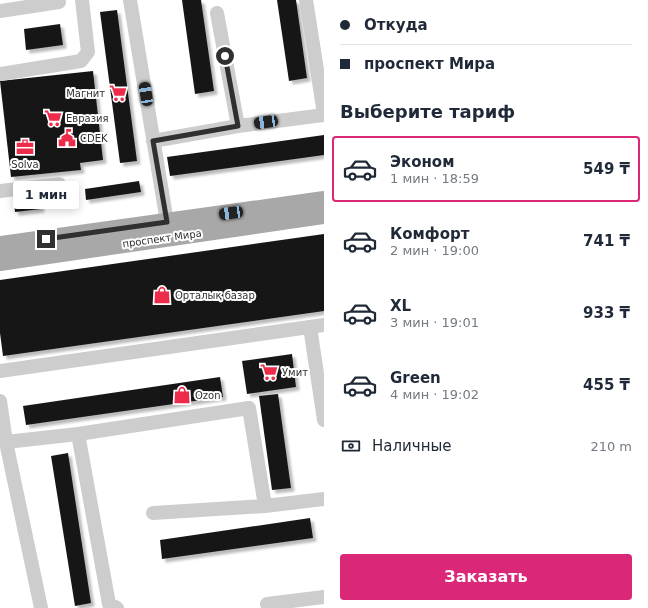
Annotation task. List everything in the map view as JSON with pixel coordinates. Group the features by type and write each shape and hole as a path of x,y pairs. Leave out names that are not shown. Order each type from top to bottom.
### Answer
{"main road":[{"name":"проспект Мира","path":"0,245 324,200"},
{"name":"проспект Мира","path":"0,262 324,215"}],"street":[{"path":"0,74 81,61 88,52 82,0"},
{"path":"130,0 167,222"},
{"path":"153,141 238,126 324,114 306,0"},
{"path":"0,11 58,2"},
{"path":"217,13 238,126"},
{"path":"0,191 59,184"},
{"path":"0,372 324,325"},
{"path":"310,327 323,400 324,420"},
{"path":"0,402 6,442 41,608"},
{"path":"6,442 78,434 248,408 265,506"},
{"path":"78,434 109,604 117,608"},
{"path":"153,513 265,506 324,499"},
{"path":"268,604 324,597"}],"building":[{"path":"182,0 201,0 214,91 195,94"},
{"path":"277,0 296,0 307,78 289,81"},
{"path":"117,10 137,161 120,163 100,12"},
{"path":"60,24 63,45 26,50 24,29"},
{"path":"93,71 103,160 80,163 81,170 11,177 0,81"},
{"path":"324,135 324,155 170,176 167,157"},
{"path":"139,181 141,192 86,200 85,189"},
{"path":"40,200 41,209 15,212 14,203"},
{"name":"Орталық базар","path":"324,234 324,311 3,356 0,333 0,280"},
{"path":"292,354 296,387 247,394 242,361"},
{"path":"220,377 223,397 26,425 23,406"},
{"path":"278,394 291,488 272,490 259,396"},
{"path":"68,453 91,603 75,606 51,456"},
{"path":"310,518 313,538 162,559 160,540"}],"place":[{"name":"Магнит","path":"118,93"},
{"name":"Евразия","path":"53,118"},
{"name":"CDEK","path":"67,138"},
{"name":"Solva","path":"25,147"},
{"name":"Орталық базар","path":"162,295"},
{"name":"Умит","path":"269,372"},
{"name":"Ozon","path":"182,395"}],"route":[{"path":"46,239 167,222 153,141 238,126 225,56"}]}
